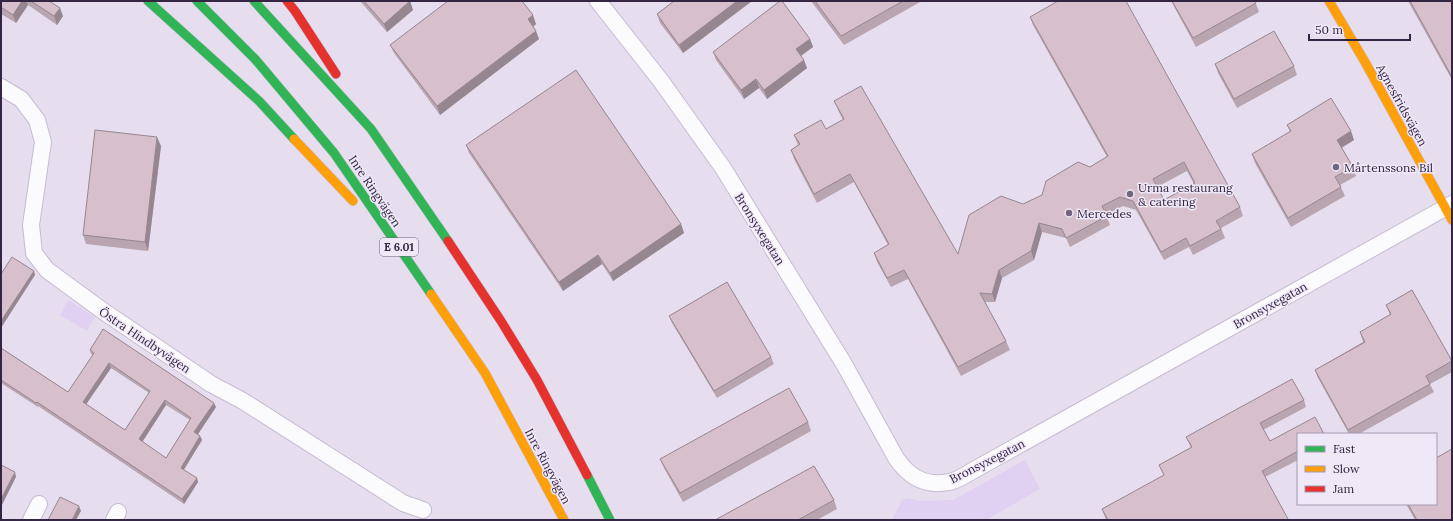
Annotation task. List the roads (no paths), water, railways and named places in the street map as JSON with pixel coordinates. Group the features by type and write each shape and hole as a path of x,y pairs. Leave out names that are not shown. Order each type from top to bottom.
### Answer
{"main road":[{"path":"148,1 259,101 405,257"},
{"name":"Inre Ringvägen","path":"197,1 255,59 334,153 485,373 564,520"},
{"path":"254,1 372,129"},
{"path":"287,1 399,171 430,213 501,321 537,380 610,520"},
{"name":"Agnesfridsvägen","path":"1329,1 1450,210"}],"street":[{"name":"Bronsyxegatan","path":"598,1 661,81 723,168 844,364 904,470 914,477 926,482 950,482 974,470 1450,210"},
{"name":"Östra Hindbyvägen","path":"1,86 21,99 37,120 43,142 31,225 34,253 47,270 103,311 211,384 243,401 403,503 423,510"},
{"path":"31,520 39,504"}],"place":[{"name":"Mårtenssons Bil","path":"1336,167"},
{"name":"Urma restaurang & catering","path":"1130,194"},
{"name":"Mercedes","path":"1069,213"}]}
